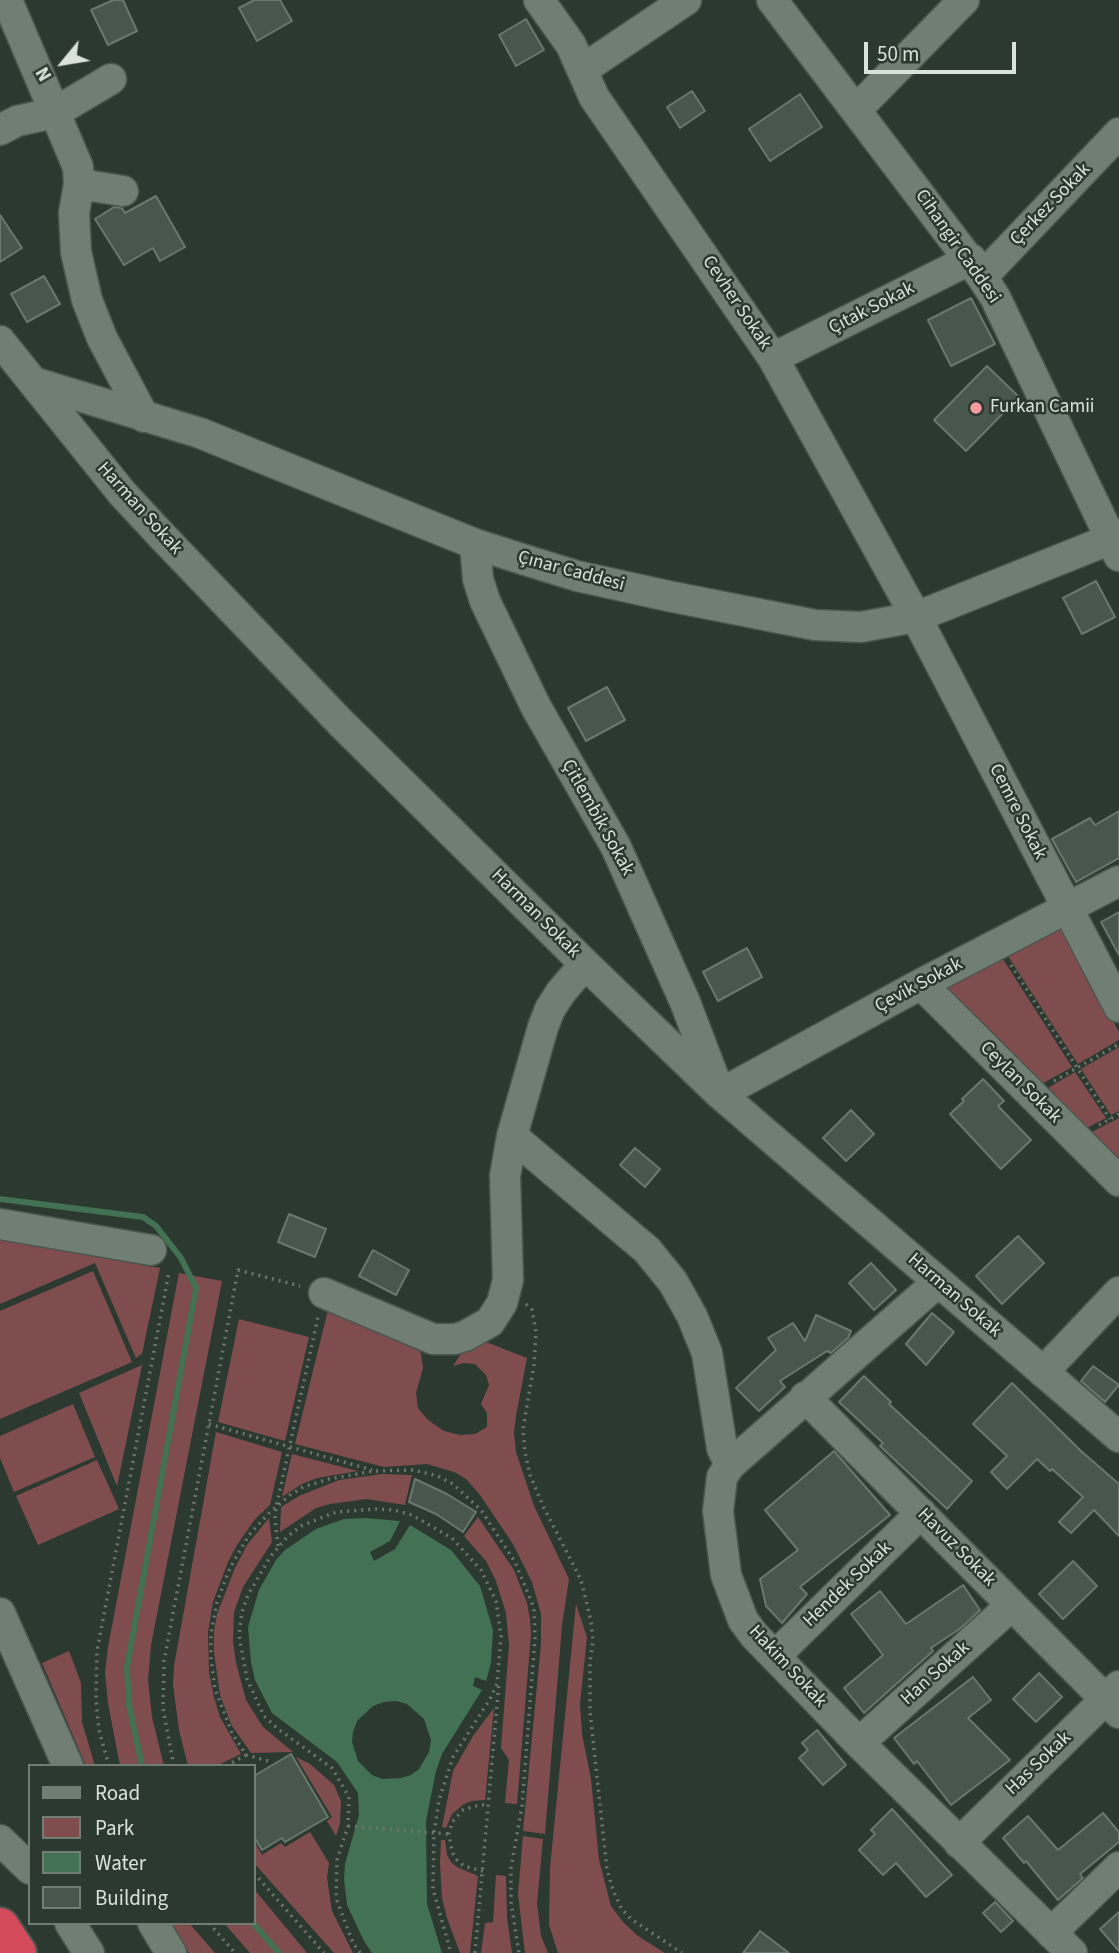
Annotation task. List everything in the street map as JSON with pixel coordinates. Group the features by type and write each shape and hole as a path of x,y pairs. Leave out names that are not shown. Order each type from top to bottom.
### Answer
{"highway":[{"path":"0,1927 17,1953"}],"street":[{"path":"8,0 78,167 79,184 74,213 76,252 87,300 102,338 144,417"},
{"name":"Cevher Sokak","path":"539,0 572,45 600,107 773,358 916,617"},
{"path":"582,70 687,0"},
{"name":"Cihangir Caddesi","path":"772,0 977,268 995,298 1116,543"},
{"path":"857,108 964,0"},
{"path":"0,130 17,121 54,113 111,79"},
{"name":"Çerkez Sokak","path":"977,268 1119,133"},
{"path":"79,184 123,191"},
{"name":"Çıtak Sokak","path":"773,358 977,268"},
{"name":"Harman Sokak","path":"0,341 122,493 162,536 341,723 585,964 720,1094 1119,1437"},
{"name":"Çınar Caddesi","path":"33,382 200,433 475,544 577,576 815,625 861,627 916,617 1116,543"},
{"name":"Çitlembik Sokak","path":"475,544 478,579 485,601 536,707 616,847 685,1002 720,1094"},
{"name":"Cemre Sokak","path":"916,617 1119,1007"},
{"name":"Çevik Sokak","path":"720,1094 921,984 1119,881"},
{"path":"324,1293 433,1339 465,1336 482,1328 497,1312 506,1292 509,1268 505,1176 512,1136 547,1018 561,992 585,964"},
{"name":"Ceylan Sokak","path":"921,984 1119,1181"},
{"path":"512,1136 647,1250 673,1282 692,1316 706,1353 722,1448 730,1465 938,1282"},
{"path":"0,1224 160,1261"},
{"path":"1043,1372 1119,1292"},
{"name":"Havuz Sokak","path":"806,1397 1012,1605 1115,1699"},
{"name":"Hakim Sokak","path":"730,1465 722,1477 718,1511 726,1575 743,1620 859,1744 1061,1943"},
{"name":"Hendek Sokak","path":"775,1656 921,1513"},
{"name":"Han Sokak","path":"859,1744 1012,1605"},
{"path":"0,1612 67,1764"},
{"name":"Has Sokak","path":"959,1843 1115,1699"},
{"path":"0,1840 28,1867"},
{"path":"1061,1943 1119,1867"},
{"path":"71,1925 89,1953"},
{"path":"154,1925 172,1953"}],"path":[{"path":"1010,963 1110,1119"},
{"path":"1048,1084 1119,1044"},
{"path":"1091,1129 1119,1114"},
{"path":"108,1764 99,1730 96,1700 97,1651 160,1261"},
{"path":"174,1764 163,1709 164,1661 238,1270 324,1293 275,1508 278,1546"},
{"path":"506,1292 522,1299 532,1310 536,1332 534,1366 523,1429 530,1475 581,1580 591,1620 593,1642 590,1662 590,1712 607,1869 621,1908 631,1919 682,1953"},
{"path":"209,1424 374,1471"},
{"path":"246,1755 226,1721 215,1689 211,1633 217,1602 230,1568 249,1535 290,1495 314,1483 374,1471 423,1471 453,1483 481,1510 515,1562 532,1602 534,1650 522,1806 511,1868 511,1902 519,1953"},
{"path":"360,1953 353,1943 336,1898 337,1860 348,1826 349,1797 332,1768 264,1716 247,1679 239,1634 248,1595 278,1546 301,1526 336,1512 356,1509 394,1510 433,1525 466,1551 489,1584 496,1601 499,1620 499,1702 475,1953"},
{"path":"451,1953 433,1889 433,1833 439,1800 453,1757 490,1699 499,1672"},
{"path":"230,1764 246,1755 268,1761"},
{"path":"483,1871 464,1866 457,1860 452,1852 449,1834 452,1822 463,1810 489,1805"},
{"path":"348,1826 449,1834"},
{"path":"256,1875 324,1953"},
{"path":"211,1925 235,1953"}],"green space":[{"path":"1061,925 1119,1032 1119,1040 1078,1064 1006,953"},
{"path":"1001,956 1072,1067 1038,1086 941,987"},
{"path":"1119,1047 1119,1111 1111,1115 1081,1069"},
{"path":"1075,1072 1106,1118 1081,1131 1043,1091"},
{"path":"1119,1118 1119,1162 1090,1133"},
{"path":"0,1240 160,1268 142,1354 136,1358 95,1263 0,1304"},
{"path":"93,1271 132,1362 0,1419 0,1311"},
{"path":"179,1273 222,1281 151,1645 148,1680 152,1717 164,1764 120,1764 105,1673"},
{"path":"328,1310 416,1344 423,1368 416,1393 418,1408 428,1420 444,1431 460,1435 475,1434 487,1427 487,1413 481,1404 489,1385 486,1375 475,1364 453,1366 463,1351 476,1343 486,1342 527,1358 514,1433 516,1452 534,1506 569,1579 562,1625 545,1834 523,1831 541,1644 541,1614 532,1582 513,1544 480,1495 466,1479 454,1472 427,1464 384,1467 295,1444"},
{"path":"239,1319 309,1337 285,1441 218,1422"},
{"path":"142,1365 117,1486 79,1393"},
{"path":"73,1404 95,1457 14,1492 0,1458 0,1436"},
{"path":"216,1432 282,1452 270,1505 255,1519 228,1562 213,1602 208,1632 209,1672 214,1697 220,1717 241,1754 220,1764 188,1764 179,1730 173,1685 174,1666"},
{"path":"292,1454 358,1471 317,1478 282,1497"},
{"path":"97,1460 119,1509 38,1545 16,1496"},
{"path":"382,1474 412,1475 405,1505 367,1499 330,1504 316,1508 280,1532 281,1507 299,1496 339,1480"},
{"path":"478,1517 514,1570 527,1603 530,1619 517,1804 505,1803 509,1760 501,1748 509,1645 506,1613 496,1581 486,1561 464,1536"},
{"path":"269,1518 272,1542 243,1587 234,1612 233,1641 246,1700 263,1727 293,1752 251,1753 232,1726 220,1695 214,1631 217,1614 235,1568 247,1545"},
{"path":"576,1604 587,1637 580,1704 599,1860 611,1906 638,1936 665,1953 558,1953 549,1925 550,1868"},
{"path":"69,1651 81,1683 82,1722 94,1764 85,1764 42,1663"},
{"path":"494,1708 485,1800 464,1804 452,1814 446,1828 442,1827 453,1771 473,1736"},
{"path":"296,1757 310,1764 334,1785 341,1801 340,1823 336,1836 327,1821 332,1817"},
{"path":"310,1832 329,1863 327,1878 332,1911 353,1953 334,1953 256,1865 256,1844 262,1855 281,1843 285,1847"},
{"path":"523,1836 543,1839 537,1904 541,1936 548,1953 525,1953 518,1894"},
{"path":"441,1840 445,1840 451,1862 478,1876 470,1953 460,1953 447,1918 442,1898"},
{"path":"496,1875 506,1876 507,1918 512,1953 481,1953 485,1923 493,1922"},
{"path":"256,1891 307,1953 250,1953 226,1925 256,1925"},
{"path":"171,1925 191,1925 215,1953 189,1953"}],"water":[{"path":"344,1519 400,1521 390,1541 370,1552 374,1561 395,1549 410,1525 451,1550 480,1586 493,1630 491,1663 486,1681 475,1677 473,1686 482,1690 442,1754 426,1821 427,1904 442,1953 372,1953 347,1905 344,1879 345,1864 359,1815 358,1793 337,1762 272,1713 255,1680 248,1627 259,1590 285,1550 316,1529","holes":["384,1702 407,1704 424,1719 431,1740 429,1752 419,1769 411,1775 382,1779 372,1775 358,1761 352,1742 357,1721 373,1706"]}],"building":[{"path":"113,0 123,0 137,31 108,45 91,10"},
{"path":"254,0 280,0 292,21 257,41 239,8"},
{"path":"526,19 544,50 516,66 499,35"},
{"path":"692,91 705,111 680,128 667,107"},
{"path":"800,94 822,127 770,161 749,129"},
{"path":"156,196 185,247 160,261 153,248 124,265 95,219 114,207 122,208 125,213"},
{"path":"0,215 22,248 0,262"},
{"path":"44,276 60,304 27,322 11,294"},
{"path":"971,298 995,344 951,366 928,320"},
{"name":"Furkan Camii","path":"987,366 1019,397 966,451 934,420"},
{"path":"1096,581 1115,617 1082,634 1063,598"},
{"path":"607,687 625,720 586,741 568,708"},
{"path":"1119,811 1119,858 1076,882 1052,839 1090,818 1095,825"},
{"path":"1119,912 1119,955 1101,922"},
{"path":"747,948 762,977 718,1001 703,972"},
{"path":"983,1079 1004,1101 998,1106 1031,1140 1001,1169 950,1114"},
{"path":"851,1110 874,1134 846,1161 823,1138"},
{"path":"635,1148 660,1169 645,1187 620,1165"},
{"path":"289,1214 326,1229 315,1257 278,1242"},
{"path":"1018,1236 1044,1263 1002,1304 976,1276"},
{"path":"373,1250 409,1270 396,1295 359,1276"},
{"path":"871,1263 896,1290 874,1310 849,1283"},
{"path":"932,1313 954,1332 926,1365 906,1344"},
{"path":"816,1315 851,1331 848,1338 831,1353 827,1351 780,1381 785,1387 759,1411 736,1388 776,1350 768,1338 793,1323 805,1341"},
{"path":"1093,1366 1119,1385 1105,1402 1081,1381"},
{"path":"864,1376 891,1402 889,1404 972,1481 947,1509 880,1446 883,1443 839,1402"},
{"path":"1012,1383 1119,1484 1119,1536 1094,1510 1071,1533 1059,1522 1083,1497 1037,1459 1007,1489 991,1472 1007,1456 973,1424"},
{"path":"834,1451 890,1515 800,1587 807,1594 782,1623 766,1606 760,1579 798,1550 765,1510"},
{"path":"415,1479 476,1512 463,1532 436,1514 409,1502"},
{"path":"1073,1561 1097,1586 1063,1619 1039,1594"},
{"path":"963,1585 980,1610 961,1628 931,1648 933,1651 864,1713 844,1688 883,1655 851,1614 880,1591 906,1624"},
{"path":"1039,1673 1062,1697 1036,1722 1013,1699"},
{"path":"973,1677 991,1700 968,1718 1010,1760 951,1805 917,1761 914,1764 894,1738"},
{"path":"817,1730 846,1765 823,1785 799,1758 808,1750 802,1743"},
{"path":"291,1754 328,1817 285,1842 282,1838 262,1850 256,1840 256,1775"},
{"path":"892,1809 952,1875 926,1897 896,1863 883,1875 859,1850 875,1834 871,1830"},
{"path":"1103,1813 1119,1832 1119,1842 1080,1874 1083,1878 1058,1900 1003,1838 1028,1816 1058,1850"},
{"path":"995,1902 1013,1921 1001,1932 983,1913"},
{"path":"1119,1912 1119,1951 1100,1929"},
{"path":"760,1931 789,1953 743,1953"}],"waterway":[{"path":"0,1199 143,1217 156,1226 181,1258 196,1288 127,1667 129,1705 142,1764"},
{"path":"255,1925 279,1953"}],"place":[{"name":"Furkan Camii","path":"976,408"}]}
